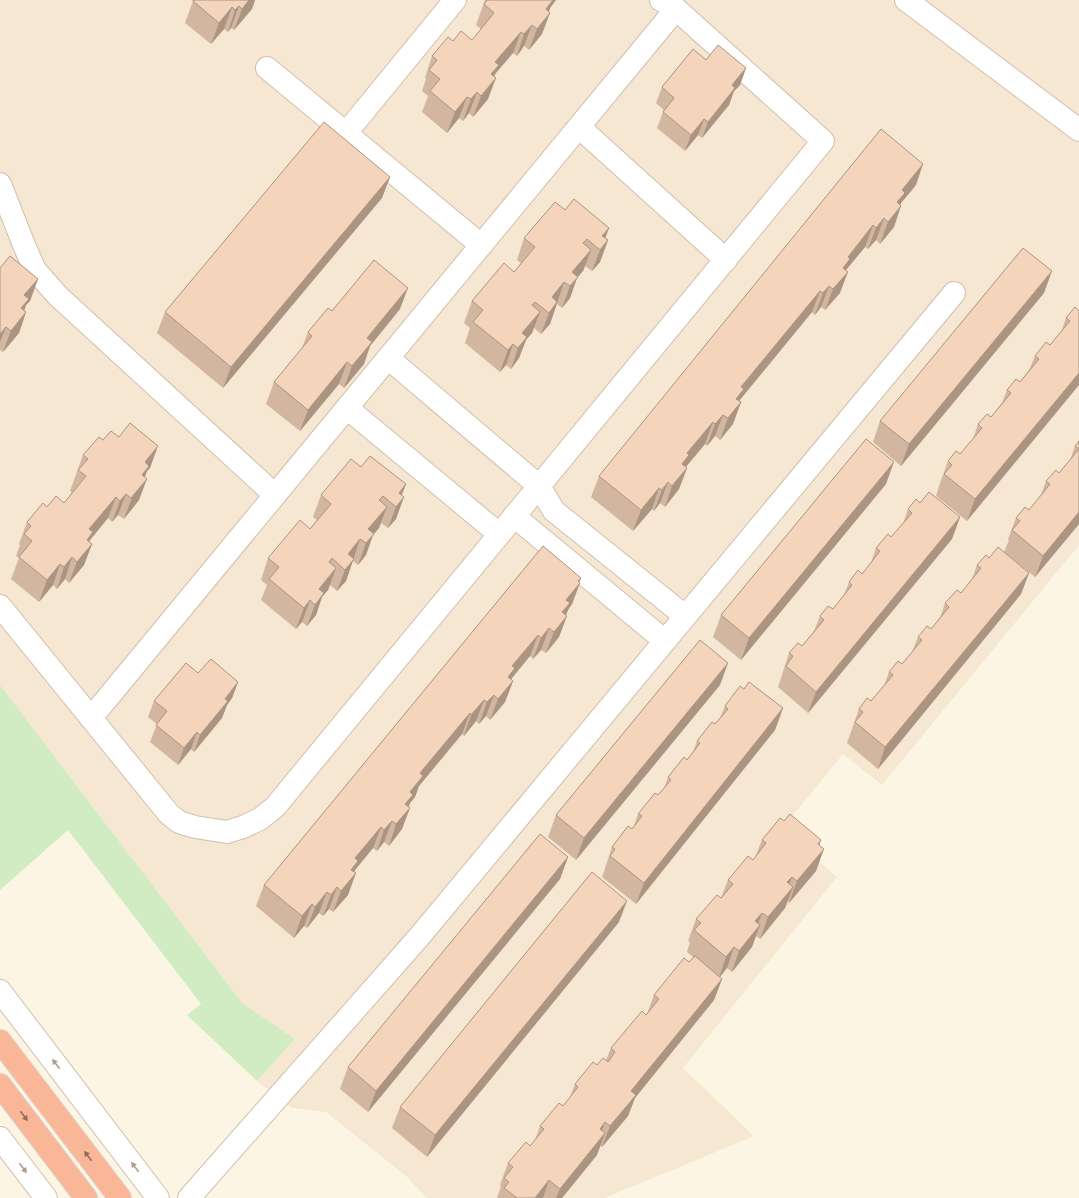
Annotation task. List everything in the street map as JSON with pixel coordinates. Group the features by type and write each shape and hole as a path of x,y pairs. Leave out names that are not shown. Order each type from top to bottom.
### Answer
{"highway":[{"path":"0,1041 120,1198"},
{"path":"0,1085 86,1198"}],"street":[{"path":"346,133 455,0"},
{"path":"906,0 1079,130"},
{"path":"0,606 168,814 179,822 195,827 227,832 244,827 260,818 274,807 823,141 668,4 579,127 91,718"},
{"path":"267,68 481,245"},
{"path":"579,127 726,260"},
{"path":"0,184 35,270 54,290 275,495"},
{"path":"189,1198 420,937 954,293"},
{"path":"388,358 539,486 554,511 685,616"},
{"path":"347,408 499,534"},
{"path":"514,516 665,641"},
{"path":"0,990 158,1198"},
{"path":"0,1138 46,1198"}],"shaded area":[{"path":"0,0 1079,0 1079,545 882,785 843,754 781,830 837,877 683,1068 754,1136 605,1198 427,1198 406,1176 326,1112 292,1108 257,1081 295,1039 243,1004 0,685"}],"green space":[{"path":"0,685 243,1004 295,1039 257,1081 187,1015 201,1004 68,830 0,890"}],"building":[{"path":"249,0 242,9 239,6 235,10 232,7 219,23 193,1"},
{"path":"487,0 553,0 546,9 550,13 537,29 532,25 524,34 521,32 495,62 499,65 491,74 496,78 481,96 477,92 471,99 467,97 455,112 430,91 440,79 429,70 437,60 432,56 448,37 453,41 461,31 472,40 494,13 484,4"},
{"path":"718,45 746,68 732,85 735,88 708,122 704,119 691,135 663,112 674,98 662,87 693,49 706,60"},
{"path":"324,122 390,177 231,367 165,312"},
{"path":"881,129 923,164 902,190 905,193 897,202 901,206 888,222 884,218 876,228 873,225 848,257 850,259 843,268 848,272 833,289 829,286 823,293 820,291 741,387 744,389 736,399 741,402 728,418 723,415 715,424 713,422 687,453 689,455 682,464 687,468 672,486 668,482 662,490 659,488 641,510 599,476"},
{"path":"574,199 609,228 602,236 608,240 600,250 587,239 583,243 591,250 572,272 578,277 570,286 564,282 552,297 557,302 549,313 535,302 532,305 540,312 522,333 527,337 518,348 513,344 508,350 473,322 483,310 472,301 504,263 514,272 535,247 524,238 555,202 565,210"},
{"path":"1023,248 1052,271 909,444 880,421"},
{"path":"10,256 38,279 24,295 29,299 21,308 26,312 11,331 6,327 0,334 0,268"},
{"path":"374,260 408,288 367,338 372,342 352,366 347,362 308,410 274,382 312,336 308,332 328,308 332,311"},
{"path":"1075,307 1079,311 1079,373 975,499 944,474 952,465 948,461 956,451 960,454 982,428 978,424 987,414 991,417 1011,393 1007,390 1016,379 1020,382 1039,359 1035,356 1046,342 1050,345 1070,321 1066,318"},
{"path":"130,423 158,446 145,462 149,466 142,475 147,479 131,498 126,494 120,501 116,497 89,529 93,532 87,540 92,544 77,562 72,557 64,567 60,564 47,580 19,557 32,541 24,534 31,526 27,522 43,503 47,507 56,496 64,503 86,476 78,470 88,459 83,455 99,437 103,440 111,431 119,437"},
{"path":"866,439 894,462 749,638 721,615"},
{"path":"1079,441 1079,449 1075,446"},
{"path":"1079,449 1079,512 1043,556 1012,530 1020,521 1016,518 1025,507 1029,510 1050,484 1046,481 1056,470 1059,473"},
{"path":"370,456 406,484 399,493 404,497 396,507 383,496 379,500 387,507 368,529 374,534 366,543 360,539 348,554 354,559 345,570 332,558 329,562 336,568 319,589 324,593 315,605 310,600 304,608 269,579 279,567 268,558 300,520 310,529 331,504 321,495 351,459 361,467"},
{"path":"929,492 960,517 816,692 786,666 793,656 789,653 798,643 802,646 824,620 820,616 828,606 833,609 852,585 849,582 858,570 862,574 880,551 876,548 888,534 891,537 912,513 908,509 916,499 920,503"},
{"path":"543,546 581,578 578,581 580,583 566,600 570,603 562,612 567,616 554,632 549,628 541,638 538,635 512,666 515,668 508,677 513,681 498,699 494,695 487,702 484,700 471,715 470,713 420,773 423,776 410,792 413,795 405,804 410,808 396,824 392,821 384,830 381,827 355,858 358,861 351,870 356,873 341,891 337,887 331,895 327,892 315,907 312,904 302,916 264,885"},
{"path":"998,547 1029,573 885,747 855,722 863,712 859,709 867,698 871,701 893,675 889,672 898,661 902,664 922,640 918,637 927,626 931,629 949,607 945,603 957,590 961,593 981,568 977,565 986,555 989,558"},
{"path":"700,640 728,663 584,838 556,815"},
{"path":"211,659 238,682 225,699 228,701 200,735 197,732 184,748 156,725 167,711 154,701 186,663 198,673"},
{"path":"749,682 783,708 644,883 610,856 615,849 612,847 628,826 632,829 642,816 638,814 655,793 658,795 671,780 668,777 684,757 687,760 700,743 697,741 712,722 715,724 728,709 725,706 740,686 744,689"},
{"path":"790,814 821,840 818,844 824,849 797,881 792,877 787,882 793,887 768,917 762,913 755,921 760,925 739,951 734,947 726,957 694,930 701,923 696,919 717,895 721,898 733,884 728,880 748,856 753,860 766,843 762,840 780,818 784,821"},
{"path":"540,834 568,857 376,1091 348,1067"},
{"path":"592,872 627,901 435,1135 400,1107"},
{"path":"695,956 722,979 631,1091 636,1095 610,1126 605,1122 600,1129 605,1133 560,1189 549,1180 535,1198 517,1198 504,1188 509,1182 504,1178 513,1167 508,1163 526,1142 530,1146 544,1129 540,1126 559,1103 563,1106 578,1087 575,1084 593,1062 597,1065 603,1058 608,1062 615,1052 611,1048 642,1011 646,1015 659,999 654,995 684,958 689,962"}]}
